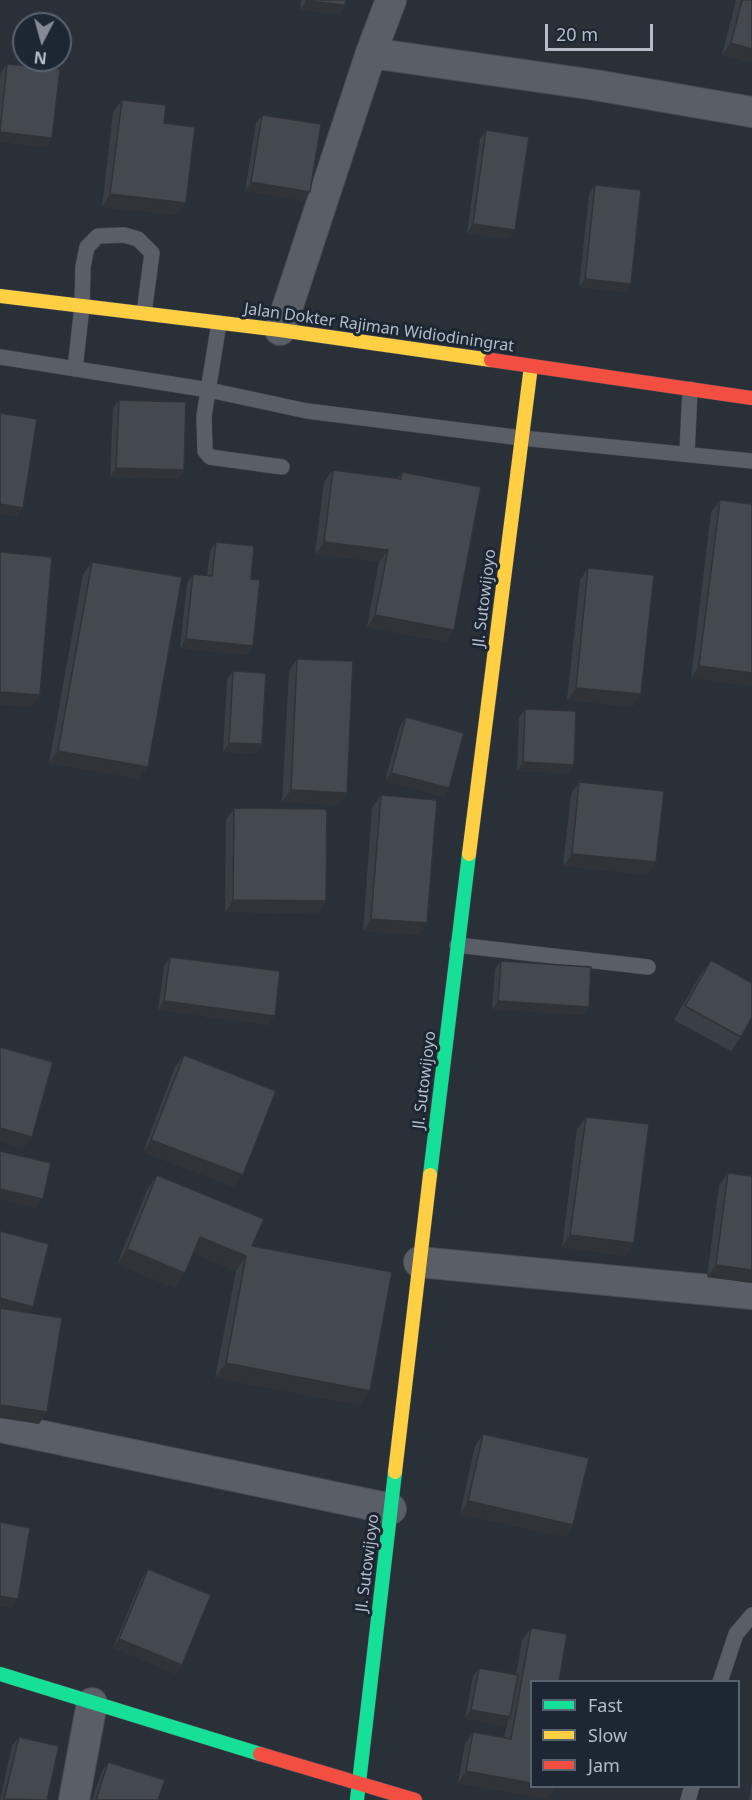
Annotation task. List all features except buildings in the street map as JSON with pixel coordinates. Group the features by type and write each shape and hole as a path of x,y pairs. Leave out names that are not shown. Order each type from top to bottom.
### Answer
{"main road":[{"name":"Jalan Dokter Rajiman Widiodiningrat","path":"0,296 280,330 752,398"},
{"name":"Jl. Sutowijoyo","path":"357,1800 419,1262 531,366"},
{"path":"0,1674 359,1785 415,1800"}],"street":[{"path":"280,330 371,53 392,0"},
{"path":"371,53 752,112"},
{"path":"419,1262 752,1294"},
{"path":"0,1427 391,1509"},
{"path":"74,1800 92,1703"}],"lane":[{"path":"75,369 82,306 83,267 87,247 98,236 124,235 138,239 152,253 144,313"},
{"path":"219,323 204,416 205,451 210,457 282,467"},
{"path":"0,357 209,390 307,411 522,438 752,461"},
{"path":"687,453 690,389"},
{"path":"458,945 648,967"},
{"path":"721,1680 736,1634 752,1615"}],"traffic: fast":[{"path":"430,1175 469,854"},
{"path":"357,1800 395,1472"},
{"path":"0,1674 260,1754"}],"traffic: slow":[{"path":"0,296 280,330 491,360"},
{"path":"469,854 531,366"},
{"path":"395,1472 430,1175"}],"traffic: jam":[{"path":"491,360 752,398"},
{"path":"260,1754 415,1800"}]}
